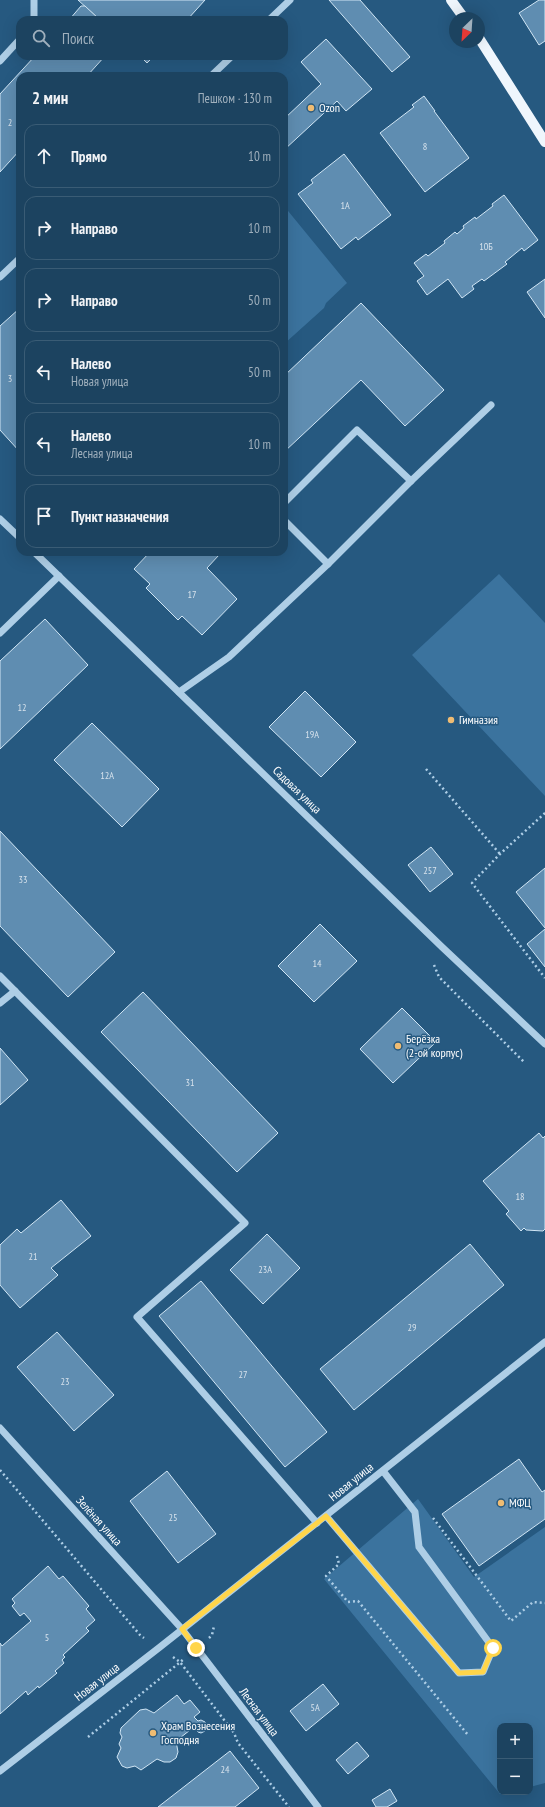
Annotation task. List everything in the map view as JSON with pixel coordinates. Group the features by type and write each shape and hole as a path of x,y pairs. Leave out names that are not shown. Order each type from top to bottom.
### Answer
{"main road":[{"path":"451,0 460,12"},
{"path":"485,47 545,142"}],"street":[{"path":"34,0 34,16"},
{"path":"273,16 290,0"},
{"path":"0,61 16,43"},
{"path":"215,72 228,60"},
{"path":"0,277 16,262"},
{"path":"179,692 229,657 328,564 411,481 491,405"},
{"path":"288,499 357,430 411,481"},
{"path":"0,519 16,534"},
{"path":"288,524 328,564"},
{"name":"Садовая улица","path":"38,556 442,947 545,1044"},
{"path":"0,633 58,576"},
{"path":"0,976 245,1223 137,1317 317,1523"},
{"path":"0,1003 14,991"},
{"name":"Новая улица","path":"0,1771 326,1516 545,1342"},
{"name":"Зелёная улица","path":"0,1428 182,1629"},
{"path":"326,1516 459,1673 483,1672 493,1648 419,1546 415,1512 383,1471"},
{"name":"Лесная улица","path":"182,1629 318,1807"}],"path":[{"path":"426,769 500,854"},
{"path":"545,814 500,854 472,884 545,978"},
{"path":"430,1514 511,1621 533,1602 545,1603"},
{"path":"333,1551 337,1556 339,1564 326,1576 348,1602 358,1601 468,1735"}],"shaded area":[{"path":"288,211 347,283 326,303 324,308 288,340"},
{"path":"499,574 545,623 545,796 412,655"},
{"path":"418,1499 474,1577 545,1527 545,1783 533,1786 533,1723 497,1723 497,1790 324,1579"}],"building":[{"path":"78,0 205,0 191,16 96,16"},
{"path":"329,0 360,0 410,57 392,72"},
{"path":"539,0 545,0 545,41 539,45 519,13"},
{"path":"81,6 85,6 96,16 72,16"},
{"path":"326,39 372,89 346,111 337,101 288,146 288,115 321,84 301,62"},
{"path":"31,60 101,60 91,72 20,72"},
{"path":"16,77 16,154 0,172 0,94"},
{"path":"424,96 469,158 425,192 380,133 414,107 412,105"},
{"path":"344,154 391,215 358,240 356,237 341,249 298,194 313,183 311,180"},
{"path":"504,195 538,240 524,251 522,248 505,262 507,264 484,281 482,279 472,286 474,289 462,298 448,279 427,295 417,281 424,276 414,263 426,254 428,256 445,243 444,241 455,232 457,234 464,228 463,226 475,217 476,219"},
{"path":"545,279 545,318 527,292"},
{"path":"361,303 444,390 405,426 361,380 288,448 288,372"},
{"path":"16,312 16,448 0,430 0,326"},
{"path":"146,556 218,556 207,568 237,599 202,635 182,616 178,620 146,588 150,584 134,569"},
{"path":"45,619 88,665 0,749 0,661"},
{"path":"305,691 356,742 321,777 269,727"},
{"path":"92,723 159,789 122,827 54,760"},
{"path":"0,831 115,952 68,997 0,926"},
{"path":"431,847 453,874 430,892 408,865"},
{"path":"545,868 545,928 516,892"},
{"path":"320,924 357,961 314,1002 278,966"},
{"path":"545,929 545,967 527,944"},
{"path":"143,992 278,1133 237,1172 101,1032"},
{"name":"Берёзка (2-ой корпус)","path":"402,1008 436,1042 393,1083 360,1049"},
{"path":"0,1048 28,1080 0,1105"},
{"path":"539,1133 543,1138 545,1136 545,1229 543,1231 526,1230 524,1228 521,1231 506,1214 509,1211 483,1181"},
{"path":"61,1200 91,1236 51,1268 58,1275 20,1308 0,1285 0,1245 17,1229 21,1233"},
{"path":"267,1234 300,1268 263,1304 230,1270"},
{"path":"470,1244 504,1285 354,1410 320,1369"},
{"path":"201,1281 327,1432 285,1467 159,1316"},
{"path":"57,1332 114,1395 74,1431 17,1367"},
{"name":"МФЦ","path":"519,1459 542,1492 545,1490 545,1519 479,1566 442,1514"},
{"path":"167,1471 216,1534 178,1563 130,1501"},
{"path":"48,1566 59,1579 63,1576 89,1606 86,1609 95,1620 86,1628 89,1631 63,1655 65,1657 62,1660 64,1663 55,1671 57,1673 28,1695 26,1691 0,1714 0,1643 2,1646 31,1621 24,1613 20,1616 12,1606 15,1603 12,1599"},
{"path":"323,1684 339,1704 306,1731 290,1711"},
{"name":"Храм Вознесения Господня","path":"177,1695 184,1704 190,1700 200,1712 194,1717 198,1721 201,1720 205,1722 207,1726 205,1731 201,1733 198,1732 194,1727 176,1741 178,1752 176,1758 170,1762 164,1762 157,1759 141,1770 135,1766 127,1768 122,1766 117,1757 121,1748 119,1744 122,1737 120,1733 121,1728 140,1710 146,1709 154,1713"},
{"path":"357,1742 369,1756 348,1774 336,1760"},
{"path":"230,1751 259,1788 235,1807 158,1807"},
{"path":"390,1789 397,1801 387,1807 376,1807 372,1800"}],"place":[{"name":"Ozon","path":"311,108"},
{"name":"Гимназия","path":"451,720"},
{"name":"Берёзка (2-ой корпус)","path":"398,1046"},
{"name":"МФЦ","path":"501,1503"},
{"name":"Храм Вознесения Господня","path":"153,1733"}],"route":[{"path":"196,1648 182,1629 326,1516 459,1673 483,1672 493,1648"}]}
